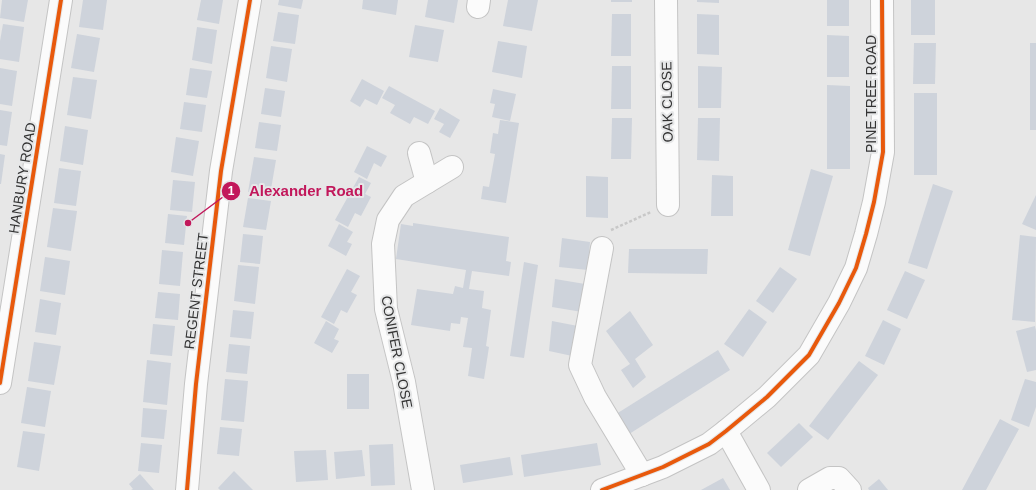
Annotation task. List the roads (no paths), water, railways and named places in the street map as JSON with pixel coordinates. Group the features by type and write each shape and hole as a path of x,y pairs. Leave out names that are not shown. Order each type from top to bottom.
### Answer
{"street":[{"name":"HANBURY ROAD","path":"0,382 61,0"},
{"name":"REGENT STREET","path":"188,490 196,384 221,171 250,0"},
{"name":"OAK CLOSE","path":"666,0 668,205"},
{"name":"PINE TREE ROAD","path":"602,490 663,467 702,447 726,431 767,397 810,354 839,303 856,268 874,202 883,152 882,0"},
{"path":"419,153 426,182"},
{"name":"CONIFER CLOSE","path":"423,490 404,382 386,309 383,244 388,220 404,196 452,166"},
{"path":"602,248 580,365 595,397 642,475"},
{"path":"726,431 759,490"},
{"path":"808,490 830,478 839,478 850,490"}],"place":[{"name":"Alexander Road","path":"188,223"}]}
